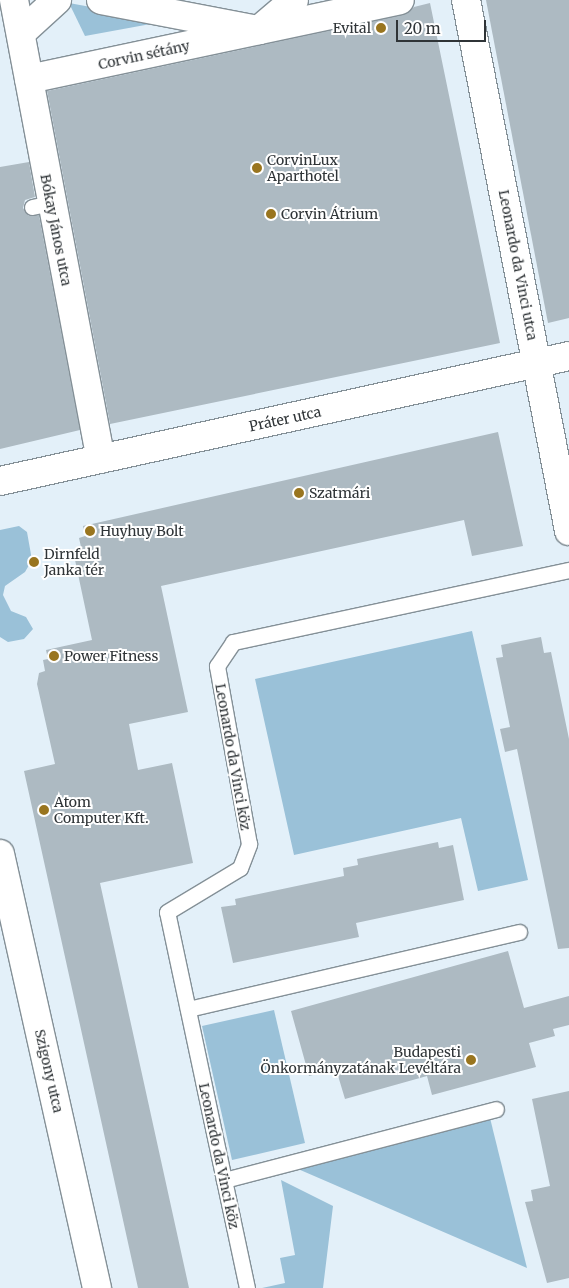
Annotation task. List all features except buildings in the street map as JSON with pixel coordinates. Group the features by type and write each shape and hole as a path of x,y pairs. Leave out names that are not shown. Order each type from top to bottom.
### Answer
{"street":[{"name":"Bókay János utca","path":"14,0 45,170 42,205 101,459"},
{"path":"21,33 57,0"},
{"name":"Corvin sétány","path":"101,0 259,30"},
{"name":"Corvin sétány","path":"29,79 400,0"},
{"name":"Leonardo da Vinci utca","path":"466,0 538,363 569,531"},
{"name":"Corvin sétány","path":"259,30 280,3"},
{"name":"Práter utca","path":"0,481 569,356"},
{"name":"Szigony utca","path":"1,865 97,1288"}],"lane":[{"name":"Leonardo da Vinci köz","path":"247,1288 167,912 240,868 249,844 217,666 233,642 569,570"},
{"path":"188,1009 519,932"},
{"path":"224,1180 496,1109"}],"shaded area":[{"path":"69,3 167,21 85,36"},
{"path":"19,526 27,532 32,560 25,572 5,586 3,595 11,611 26,617 33,629 24,639 8,642 0,637 0,530"},
{"path":"472,631 528,880 478,891 461,818 294,855 255,679"},
{"path":"274,1010 305,1143 232,1160 202,1026"},
{"path":"490,1118 527,1268 298,1169"},
{"path":"281,1180 333,1206 323,1288 262,1288 285,1283 280,1258 295,1255"}],"place":[{"name":"Evital","path":"381,28"},
{"name":"CorvinLux Aparthotel","path":"257,168"},
{"name":"Corvin Átrium","path":"271,214"},
{"name":"Szatmári","path":"299,493"},
{"name":"Huyhuy Bolt","path":"90,531"},
{"name":"Dirnfeld Janka tér","path":"34,562"},
{"name":"Power Fitness","path":"54,656"},
{"name":"Atom Computer Kft.","path":"44,810"},
{"name":"Budapesti Önkormányzatának Levéltára","path":"471,1060"}]}
